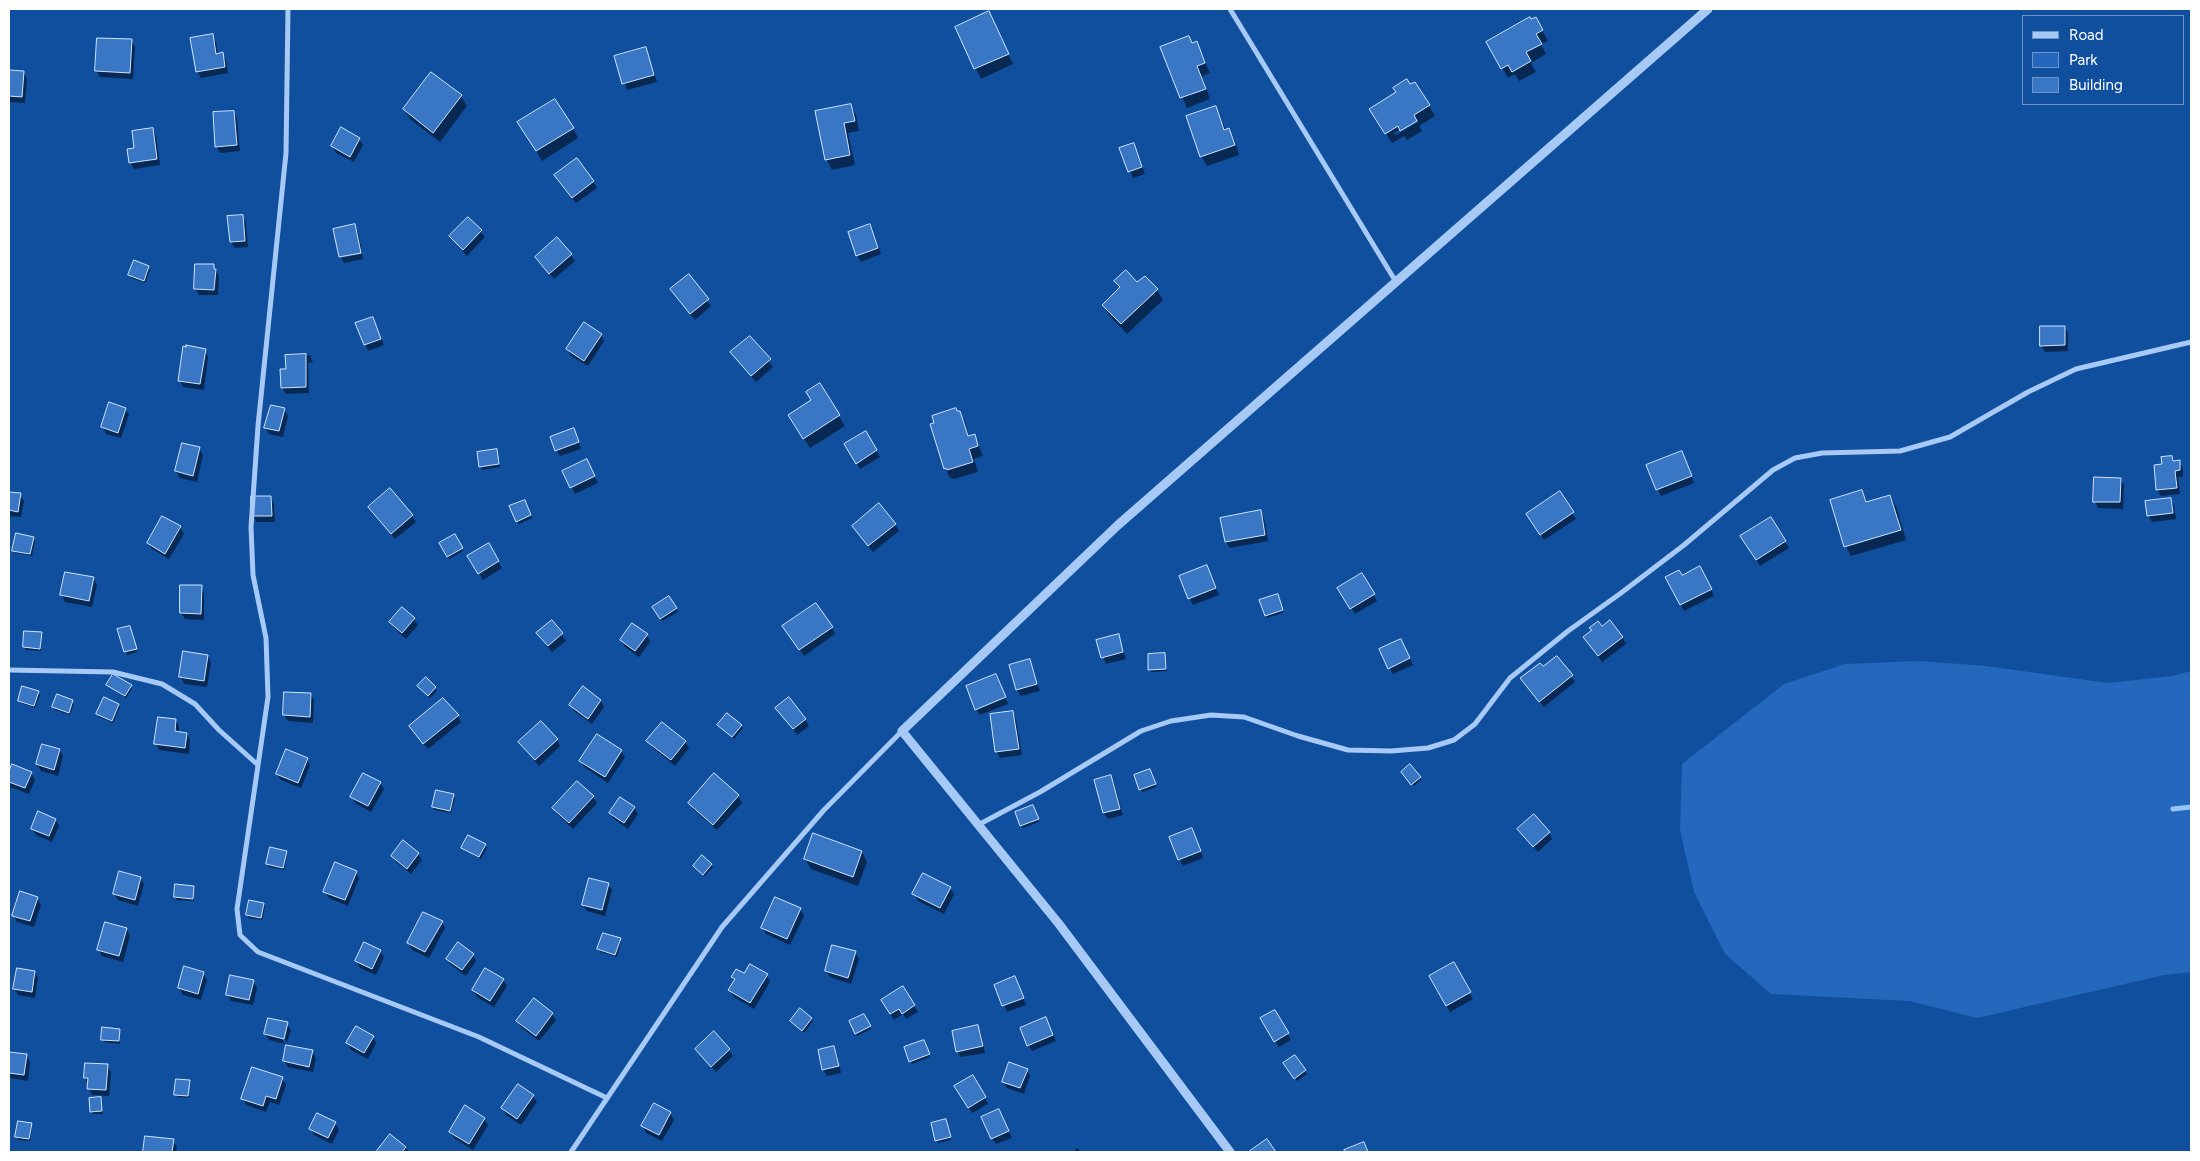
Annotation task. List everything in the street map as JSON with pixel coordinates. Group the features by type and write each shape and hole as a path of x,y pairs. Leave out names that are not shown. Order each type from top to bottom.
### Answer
{"street":[{"path":"288,9 286,153 258,426 251,526 253,575 266,638 268,687 237,909 240,935 258,952 479,1037 607,1098"},
{"path":"1230,9 1396,282"},
{"path":"571,1152 722,927 824,810 902,731 1118,525 1708,9"},
{"path":"978,825 1040,792 1141,731 1171,721 1212,715 1244,717 1298,736 1348,750 1391,751 1428,748 1454,740 1475,724 1510,678 1568,631 1621,594 1684,545 1773,470 1795,458 1822,453 1900,451 1950,437 2028,392 2076,369 2191,342"},
{"path":"9,670 113,672 162,684 195,704 219,730 258,765"},
{"path":"902,731 1058,924 1230,1152"}],"green space":[{"path":"1919,661 1986,666 2108,683 2172,676 2191,671 2191,972 2164,975 1977,1018 1910,1001 1771,994 1725,954 1694,892 1680,830 1682,764 1784,684 1845,664"}],"building":[{"path":"989,11 1009,54 974,69 955,27"},
{"path":"1530,17 1531,19 1536,17 1543,30 1536,34 1542,44 1526,52 1531,61 1512,72 1508,65 1501,69 1486,42"},
{"path":"213,34 216,54 223,52 225,67 196,72 190,38"},
{"path":"1189,36 1192,43 1197,41 1205,63 1197,66 1206,89 1180,98 1160,47"},
{"path":"97,38 132,39 130,73 95,71"},
{"path":"646,47 654,75 622,84 614,56"},
{"path":"9,70 24,71 22,97 9,96"},
{"path":"431,72 462,95 433,133 403,109"},
{"path":"1407,79 1410,84 1415,82 1430,105 1414,115 1417,121 1400,131 1398,126 1385,134 1369,109 1396,92 1393,88"},
{"path":"555,99 574,128 536,151 517,122"},
{"path":"851,104 855,121 844,123 850,155 825,160 815,111"},
{"path":"1216,106 1224,130 1229,128 1235,145 1200,157 1186,116"},
{"path":"234,111 237,145 215,147 213,112"},
{"path":"341,127 360,138 350,157 331,146"},
{"path":"153,128 157,159 129,163 127,149 134,148 132,131"},
{"path":"1134,143 1142,167 1128,172 1119,148"},
{"path":"577,158 594,181 572,198 554,175"},
{"path":"243,215 245,241 230,242 227,216"},
{"path":"468,217 482,230 463,250 449,236"},
{"path":"355,224 361,253 339,257 333,229"},
{"path":"870,224 878,248 856,256 848,232"},
{"path":"557,237 572,254 549,274 535,257"},
{"path":"134,260 149,266 144,281 128,275"},
{"path":"195,264 214,264 214,269 216,269 214,290 194,289"},
{"path":"1126,270 1137,282 1145,276 1158,289 1121,324 1102,305 1120,287 1114,281"},
{"path":"689,274 709,299 690,314 670,289"},
{"path":"373,317 381,339 364,345 355,323"},
{"path":"584,322 602,334 584,361 566,349"},
{"path":"2040,326 2065,326 2065,345 2040,346"},
{"path":"750,336 771,359 751,376 730,352"},
{"path":"186,345 206,349 200,384 178,381 183,346 186,347"},
{"path":"306,354 306,387 281,388 280,369 286,369 285,355"},
{"path":"820,383 840,415 803,439 788,415 811,400 806,392"},
{"path":"109,402 126,408 118,433 101,427"},
{"path":"271,405 285,408 279,431 264,428"},
{"path":"956,408 957,411 960,411 968,436 975,434 978,446 969,449 973,462 947,470 946,468 944,469 930,424 934,423 932,416"},
{"path":"574,428 579,442 555,451 550,437"},
{"path":"866,431 877,450 856,464 844,444"},
{"path":"182,443 200,447 193,476 175,471"},
{"path":"497,449 499,464 479,467 477,452"},
{"path":"1682,451 1692,476 1656,490 1646,465"},
{"path":"2172,456 2173,461 2180,460 2180,470 2175,471 2177,488 2156,490 2154,465 2162,464 2161,457"},
{"path":"587,459 595,476 570,488 562,471"},
{"path":"2094,477 2121,478 2120,502 2093,502"},
{"path":"390,488 413,515 391,534 368,507"},
{"path":"1862,490 1866,502 1890,495 1901,530 1844,547 1830,500"},
{"path":"1560,491 1574,512 1540,535 1526,514"},
{"path":"9,492 21,493 18,512 9,510"},
{"path":"251,496 271,496 272,516 251,516"},
{"path":"2171,498 2173,513 2147,516 2145,501"},
{"path":"525,500 531,515 516,522 509,506"},
{"path":"879,503 896,524 868,546 852,526"},
{"path":"1261,510 1265,535 1225,542 1220,518"},
{"path":"162,516 181,526 165,554 147,543"},
{"path":"1771,517 1786,541 1756,560 1740,536"},
{"path":"16,533 34,537 30,554 12,551"},
{"path":"455,534 463,548 447,557 439,543"},
{"path":"489,543 499,561 478,574 467,556"},
{"path":"1207,565 1216,588 1188,599 1179,576"},
{"path":"1700,566 1712,589 1680,605 1665,577 1679,570 1682,575"},
{"path":"65,572 94,577 89,601 60,595"},
{"path":"1362,573 1375,594 1350,609 1337,588"},
{"path":"180,585 202,585 201,614 180,613"},
{"path":"1278,594 1283,610 1265,616 1259,600"},
{"path":"669,596 677,608 660,619 652,607"},
{"path":"816,603 833,627 799,650 782,626"},
{"path":"402,607 415,618 402,633 389,622"},
{"path":"552,620 563,633 548,646 536,633"},
{"path":"1610,620 1623,637 1598,656 1583,637 1592,630 1589,628 1598,621 1602,626"},
{"path":"632,623 648,634 635,651 620,640"},
{"path":"130,626 137,649 124,652 117,629"},
{"path":"24,631 42,632 40,649 23,647"},
{"path":"1119,634 1123,652 1101,658 1096,640"},
{"path":"1401,639 1410,658 1388,669 1379,649"},
{"path":"183,651 208,655 204,681 179,677"},
{"path":"1165,653 1166,669 1148,670 1148,654"},
{"path":"1557,656 1573,675 1539,702 1520,678 1540,663 1543,666"},
{"path":"1030,659 1037,684 1016,690 1009,665"},
{"path":"113,674 132,685 125,696 106,685"},
{"path":"996,674 1006,697 975,710 966,686"},
{"path":"426,677 436,687 428,696 417,686"},
{"path":"22,686 39,691 34,706 18,701"},
{"path":"583,686 601,700 588,719 569,705"},
{"path":"284,692 311,693 310,717 283,715"},
{"path":"57,694 73,700 69,713 52,707"},
{"path":"104,697 119,704 112,721 96,714"},
{"path":"789,697 806,719 793,729 775,708"},
{"path":"443,698 459,715 423,744 409,726"},
{"path":"1013,711 1019,749 995,752 990,714"},
{"path":"727,713 742,725 732,737 717,725"},
{"path":"158,717 176,719 175,731 187,733 185,748 154,744"},
{"path":"541,721 558,739 535,760 518,742"},
{"path":"662,722 686,741 671,760 646,741"},
{"path":"597,734 622,750 605,777 579,761"},
{"path":"42,744 60,749 54,770 36,764"},
{"path":"286,749 308,758 298,783 276,774"},
{"path":"12,764 32,772 25,788 9,782 9,772"},
{"path":"1410,764 1421,777 1411,785 1401,772"},
{"path":"1150,769 1156,784 1139,790 1134,775"},
{"path":"363,773 381,782 368,806 350,797"},
{"path":"714,773 739,795 713,825 688,803"},
{"path":"1111,775 1120,809 1103,813 1094,780"},
{"path":"577,781 594,796 569,823 552,808"},
{"path":"436,790 454,794 450,811 432,807"},
{"path":"620,797 635,807 624,823 609,813"},
{"path":"1033,805 1039,819 1020,826 1015,812"},
{"path":"38,811 56,819 49,836 31,829"},
{"path":"1534,814 1550,832 1533,847 1517,829"},
{"path":"1192,828 1201,851 1178,860 1169,837"},
{"path":"813,833 862,851 853,877 804,859"},
{"path":"468,835 486,844 479,857 461,848"},
{"path":"403,840 419,853 407,869 391,856"},
{"path":"270,847 287,851 283,868 266,864"},
{"path":"702,855 712,864 703,875 693,866"},
{"path":"335,862 357,871 345,900 323,892"},
{"path":"119,871 141,877 135,900 113,894"},
{"path":"923,873 951,887 940,908 912,894"},
{"path":"589,878 609,883 602,910 582,905"},
{"path":"175,884 194,886 193,899 174,897"},
{"path":"20,891 38,897 30,921 12,916"},
{"path":"775,897 801,908 787,939 761,928"},
{"path":"249,900 264,903 261,918 246,915"},
{"path":"423,912 443,921 425,952 407,943"},
{"path":"105,922 127,928 119,956 97,950"},
{"path":"603,933 621,938 615,955 597,949"},
{"path":"364,942 381,950 372,969 355,961"},
{"path":"458,942 474,954 462,970 446,959"},
{"path":"832,945 856,951 848,978 825,971"},
{"path":"1454,962 1471,992 1446,1006 1429,976"},
{"path":"750,964 768,974 750,1003 728,990 735,979 731,977 736,969 744,973"},
{"path":"184,966 204,972 198,994 178,988"},
{"path":"17,968 35,971 32,992 13,989"},
{"path":"485,968 504,979 490,1001 472,990"},
{"path":"230,975 254,980 249,1000 226,995"},
{"path":"1015,976 1024,998 1002,1006 994,985"},
{"path":"903,986 915,1005 902,1014 899,1009 890,1014 881,1000"},
{"path":"534,998 553,1013 536,1036 516,1021"},
{"path":"800,1008 812,1018 802,1031 790,1021"},
{"path":"1275,1010 1289,1033 1274,1042 1260,1018"},
{"path":"864,1014 871,1026 855,1034 849,1021"},
{"path":"1046,1017 1053,1035 1027,1046 1020,1028"},
{"path":"268,1018 288,1022 284,1039 264,1034"},
{"path":"978,1025 983,1046 956,1052 952,1031"},
{"path":"356,1026 374,1036 364,1053 346,1043"},
{"path":"102,1027 120,1029 119,1041 101,1040"},
{"path":"714,1031 730,1049 711,1067 695,1049"},
{"path":"924,1040 930,1054 909,1062 904,1047"},
{"path":"286,1045 313,1050 309,1067 283,1061"},
{"path":"834,1046 839,1066 822,1070 818,1050"},
{"path":"9,1052 27,1054 24,1075 9,1073"},
{"path":"1295,1055 1306,1070 1294,1079 1283,1063"},
{"path":"1009,1062 1028,1069 1020,1088 1002,1082"},
{"path":"85,1063 108,1064 106,1090 87,1089 88,1078 84,1078"},
{"path":"252,1067 283,1077 276,1099 266,1096 263,1106 241,1099"},
{"path":"973,1075 986,1097 968,1108 954,1086"},
{"path":"176,1079 190,1080 188,1096 174,1095"},
{"path":"518,1084 534,1095 517,1119 501,1108"},
{"path":"101,1097 102,1111 90,1112 89,1098"},
{"path":"654,1103 671,1112 659,1135 641,1126"},
{"path":"465,1105 485,1118 469,1144 449,1132"},
{"path":"999,1109 1009,1131 991,1139 981,1117"},
{"path":"317,1113 336,1122 328,1138 309,1129"},
{"path":"946,1119 951,1137 935,1141 931,1123"},
{"path":"18,1121 32,1123 29,1139 15,1137"},
{"path":"390,1134 406,1147 402,1152 376,1152"},
{"path":"145,1136 174,1139 172,1152 143,1152"},
{"path":"1267,1139 1276,1152 1250,1151"},
{"path":"1364,1142 1368,1152 1345,1152 1344,1150"}],"waterway":[{"path":"2173,809 2191,807"}]}
